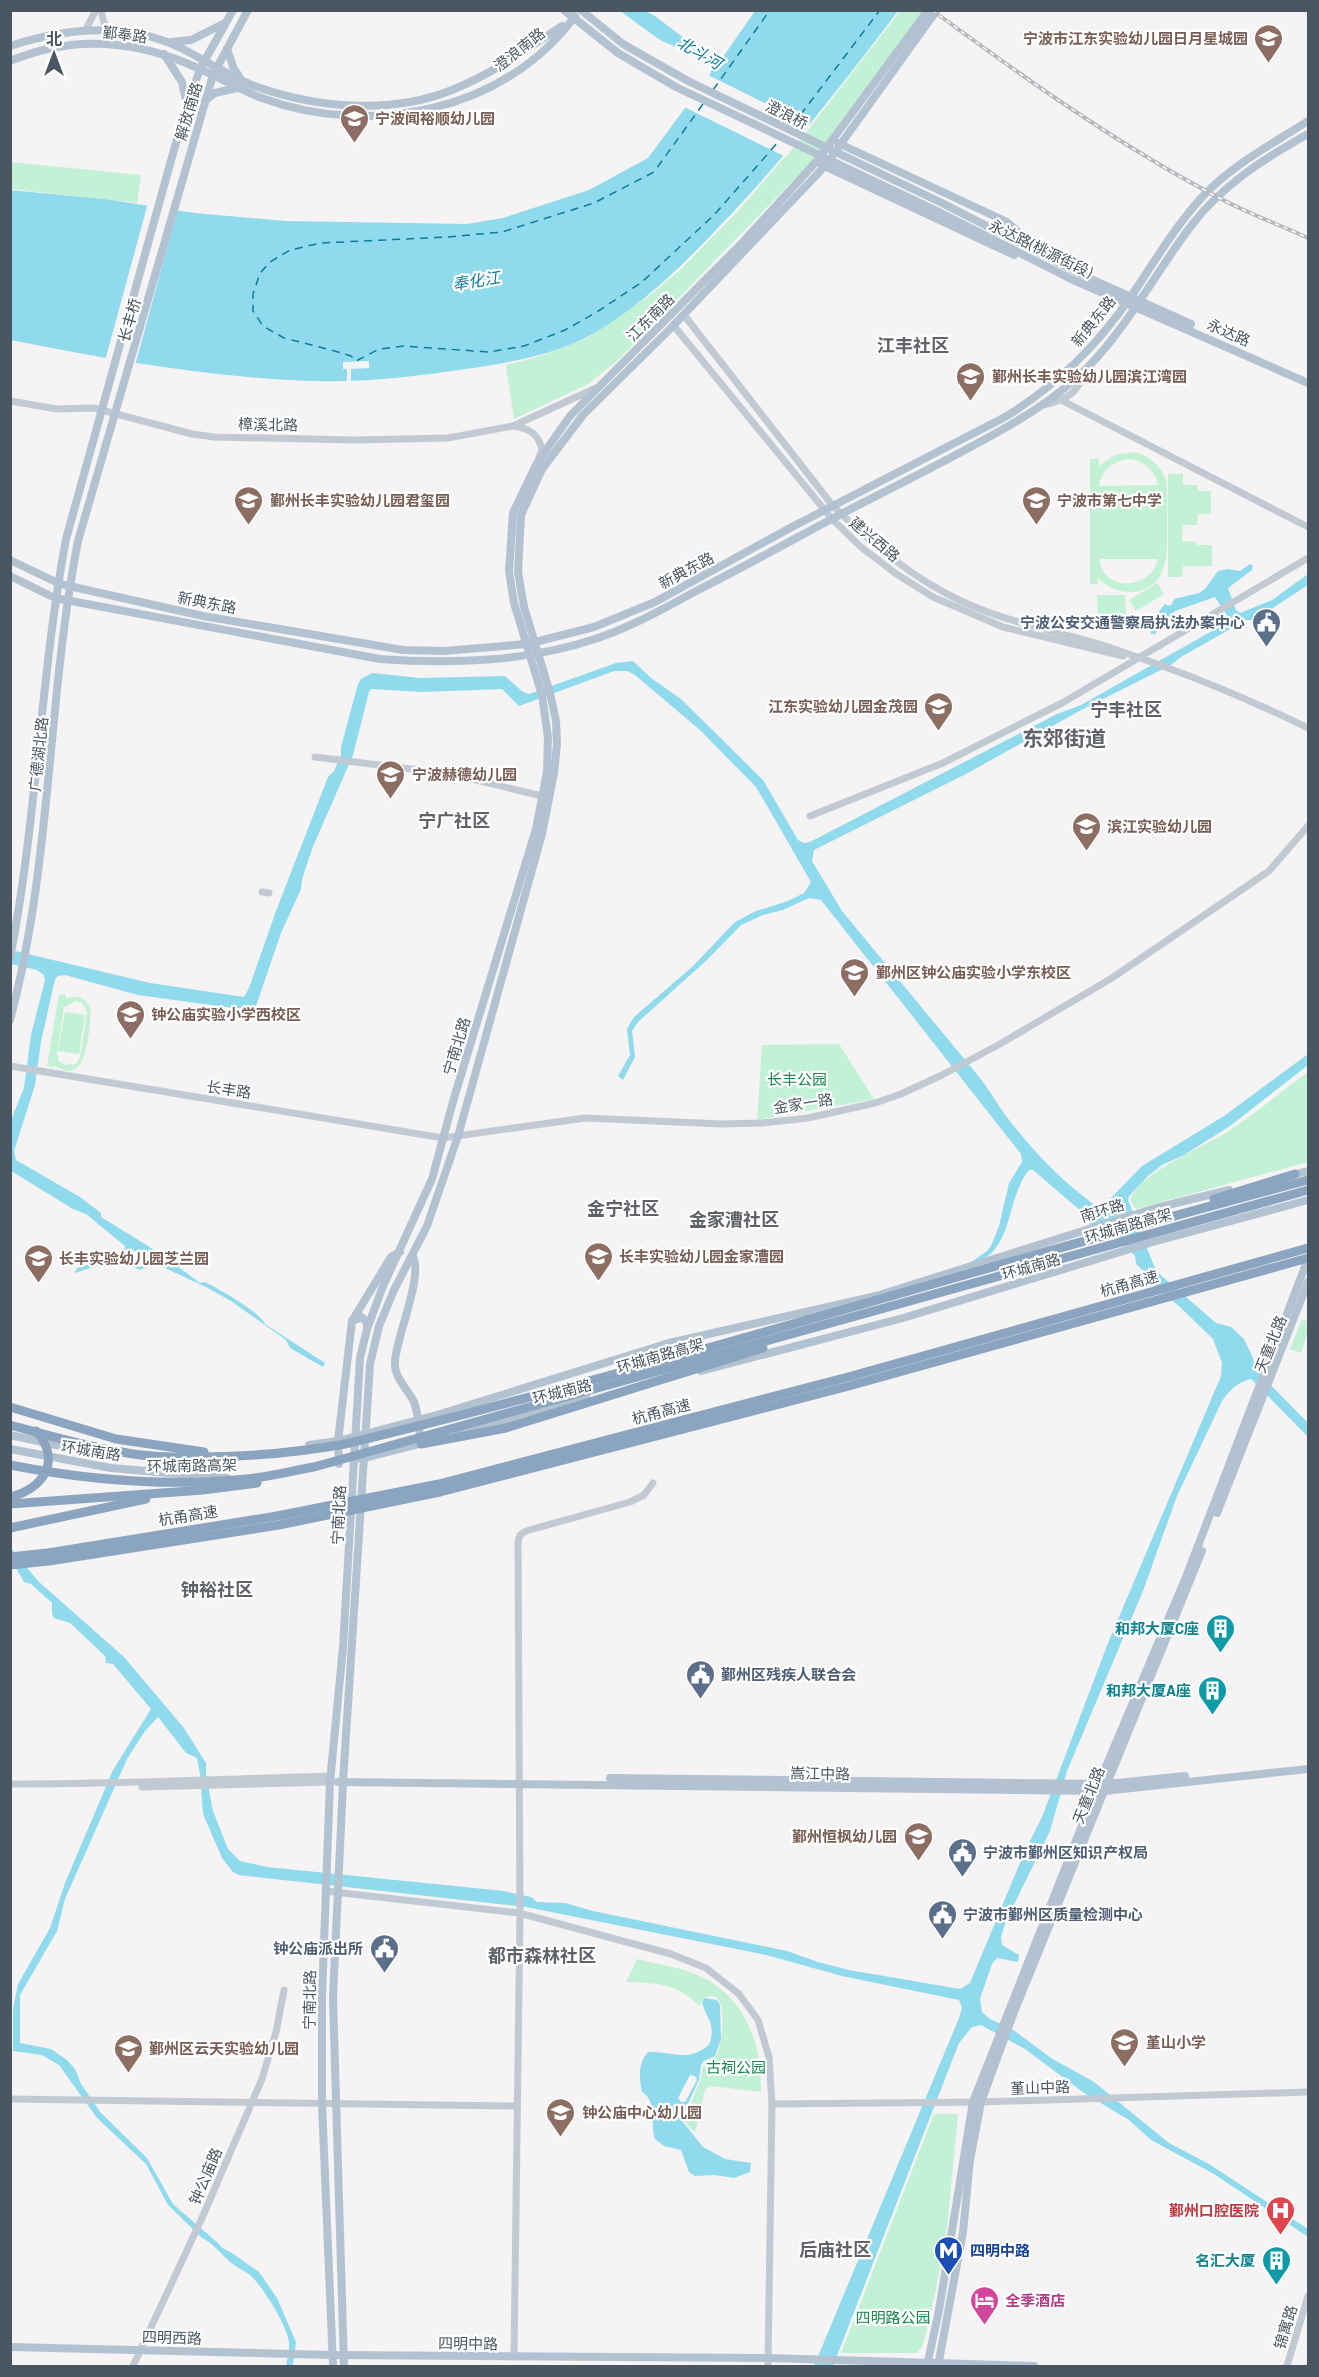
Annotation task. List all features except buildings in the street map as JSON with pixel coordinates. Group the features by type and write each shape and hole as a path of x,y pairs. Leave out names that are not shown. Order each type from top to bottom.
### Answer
{"highway":[{"path":"994,1267 1295,1174"},
{"name":"环城南路高架","path":"10,1425 124,1453 176,1457 246,1457 308,1451 388,1433 812,1318 1157,1219 1308,1180"},
{"name":"环城南路高架","path":"10,1465 94,1478 171,1483 247,1479 314,1467 1308,1190"},
{"name":"杭甬高速","path":"10,1565 439,1484 1154,1296 1308,1248"},
{"name":"杭甬高速","path":"1189,1286 1308,1258"},
{"path":"437,1415 735,1335 812,1318"},
{"path":"421,1444 506,1428 750,1353 822,1326"},
{"path":"10,1407 116,1439 246,1457"},
{"path":"10,1419 34,1428 47,1447 49,1457 48,1466 34,1487 27,1492 10,1497"},
{"path":"10,1504 240,1487 314,1467"},
{"path":"10,1528 128,1502 203,1490"},
{"name":"杭甬高速","path":"10,1557 49,1557"}],"main road":[{"path":"202,64 233,10"},
{"path":"213,75 248,10"},
{"name":"澄浪桥","path":"564,10 618,53 676,87 935,210"},
{"path":"573,19 580,10"},
{"name":"澄浪桥","path":"580,10 623,44 688,81 942,203"},
{"name":"江东南路","path":"546,694 531,644 518,572 521,516 542,469 601,395 674,326 825,166 837,142 928,10"},
{"name":"江东南路","path":"531,644 514,603 509,571 513,513 537,463 570,417 596,388 744,242 837,142 937,10"},
{"name":"澄浪南路","path":"213,75 298,98 338,105 387,104 420,99 452,90 505,64 573,19"},
{"name":"澄浪南路","path":"217,67 263,98 304,110 376,116 414,113 447,106 494,85 520,69 547,47 573,19"},
{"path":"165,42 191,40 226,22"},
{"name":"鄞奉路","path":"10,46 40,37 85,31 130,33 165,42 202,64 213,75"},
{"name":"鄞奉路","path":"10,61 30,52 65,44 102,43 148,49 217,67"},
{"path":"205,101 215,93 239,83 227,49"},
{"path":"164,54 182,82 187,106"},
{"name":"长丰桥","path":"82,487 187,106 202,64"},
{"name":"解放南路","path":"188,155 213,75"},
{"name":"新典东路","path":"10,560 69,586 203,616 404,650 444,651 531,644 594,627 656,602 829,508 1007,416 1038,396 1065,374 1100,337 1129,299 1166,242 1204,195 1237,166 1308,121"},
{"name":"新典东路","path":"10,576 55,598 380,659 424,662 534,655 594,639 639,622 841,514 950,459 1023,419 1056,396 1089,365 1139,304 1191,226 1214,200 1247,171 1308,134"},
{"path":"837,142 1007,222 1043,253"},
{"name":"长丰桥","path":"93,491 188,155"},
{"path":"816,162 1000,250 1056,271"},
{"name":"永达路(桃源街段)","path":"942,203 1139,304"},
{"name":"永达路(桃源街段)","path":"935,210 1056,271 1129,299"},
{"name":"永达路","path":"1139,304 1308,378"},
{"name":"永达路","path":"1139,304 1308,383"},
{"name":"广德湖北路","path":"10,958 28,846 55,598 66,539 82,487"},
{"name":"广德湖北路","path":"10,1020 24,970 42,848 69,586 78,541 93,491"},
{"name":"宁南北路","path":"333,2367 322,2104 325,1890 360,1358 367,1329 384,1286 432,1179 536,829 547,772 546,694"},
{"name":"宁南北路","path":"344,2355 334,2104 333,1998 343,1779 370,1364 379,1326 427,1226 458,1136 544,824 557,744 556,721 546,694"},
{"path":"1295,1174 1308,1171"},
{"name":"南环路","path":"1056,1238 1156,1208 1295,1174"},
{"name":"环城南路","path":"10,1449 111,1468 230,1478 339,1464 523,1415 737,1363 903,1318 1110,1257 1153,1242 1308,1200"},
{"name":"环城南路","path":"10,1435 60,1446 153,1453 210,1454 271,1451 338,1441 437,1415 669,1344 876,1296 1056,1238"},
{"path":"339,1464 338,1441 352,1321 391,1257 401,1252"},
{"path":"413,1257 415,1262 413,1281 394,1364 398,1376 414,1403 421,1444"},
{"name":"天童北路","path":"938,2365 963,2232 977,2102 1101,1787 1213,1516 1308,1258"},
{"path":"402,1276 413,1281"},
{"name":"天童北路","path":"1101,1787 1308,1282"},
{"path":"352,1321 362,1317 367,1323 367,1329"},
{"name":"嵩江中路","path":"518,1781 1071,1790 1308,1765"},
{"name":"嵩江中路","path":"331,1779 1101,1787 1308,1769"},
{"path":"999,2042 1005,2018 1101,1787"},
{"path":"927,2364 939,2310 962,2159 977,2102"},
{"name":"四明西路","path":"13,2347 333,2355"},
{"name":"四明中路","path":"333,2355 514,2356 768,2362 815,2359 1034,2367"},
{"path":"344,2355 344,2367"}],"street":[{"path":"85,31 96,10"},
{"path":"101,10 104,23 109,31"},
{"name":"建兴西路","path":"684,315 829,508 832,519 861,547 895,573 933,597 1003,627 1140,660"},
{"name":"建兴西路","path":"674,326 829,508 841,514 885,554 923,580 959,600 999,616 1112,648 1265,707 1308,728"},
{"path":"1041,406 1064,401 1078,389 1089,365"},
{"name":"樟溪北路","path":"10,400 66,410 81,407 94,408 192,434 213,437 355,440 448,438 513,426 596,388"},
{"path":"1064,401 1308,527"},
{"path":"513,426 526,428 536,435 542,449 537,463"},
{"path":"810,816 943,763 1062,703 1140,660 1308,558"},
{"path":"315,757 451,774 542,796"},
{"name":"金家一路","path":"443,1138 585,1118 762,1123 808,1118 875,1103 921,1085 971,1060 1112,978 1269,871 1308,826"},
{"name":"长丰路","path":"10,1065 443,1138"},
{"path":"514,2356 520,1913 518,1542 520,1535 536,1528 630,1502 644,1495 653,1483"},
{"path":"10,1786 123,1788 217,1786 331,1779"},
{"path":"10,1786 174,1780 331,1779"},
{"path":"325,1890 520,1913 671,1954 706,1968 729,1984 758,2020 769,2056 772,2104 768,2362"},
{"name":"钟公庙路","path":"132,2367 202,2218 252,2102 270,2056 284,1990"},
{"name":"堇山中路","path":"772,2104 948,2103 1308,2092"},
{"path":"10,2098 516,2106"},
{"name":"锦寓路","path":"1287,2367 1308,2296"}],"green space":[{"path":"900,11 923,11 813,160 618,360 588,384 514,419 506,365 537,357 585,339 649,296 679,271 740,209 808,130"},
{"path":"11,162 141,175 137,203 11,189"},
{"path":"1134,452 1145,456 1161,470 1166,480 1167,545 1164,566 1154,583 1145,589 1132,592 1114,589 1098,578 1098,584 1090,584 1090,459 1099,459 1099,466 1114,455","holes":["1130,459 1148,468 1158,485 1099,486 1110,466","1100,559 1158,559 1153,570 1146,577 1136,582 1126,583 1117,582 1108,577 1102,570"]},
{"path":"1168,474 1183,474 1183,485 1197,485 1198,491 1211,491 1211,514 1198,514 1197,525 1183,525 1182,541 1197,542 1197,545 1212,545 1212,566 1183,566 1182,577 1168,577"},
{"path":"1157,583 1164,594 1136,611 1129,600"},
{"path":"1097,595 1125,595 1126,618 1098,618"},
{"path":"59,994 66,995 66,999 82,998 91,1011 85,1054 74,1070 66,1071 55,1065 54,1067 47,1066","holes":["76,1001 82,1003 87,1012 80,1057 76,1064 65,1065 59,1062 57,1054 64,1007"]},
{"path":"65,1012 85,1015 79,1054 58,1051"},
{"name":"长丰公园","path":"839,1044 874,1099 757,1120 762,1045"},
{"path":"1308,1072 1308,1162 1136,1209 1130,1200 1135,1190 1145,1181 1172,1162 1237,1125"},
{"path":"1302,1319 1308,1322 1308,1332 1301,1353 1290,1349"},
{"name":"古祠公园","path":"637,1959 683,1970 708,1980 733,2001 750,2028 759,2059 761,2092 711,2086 705,2090 695,2132 685,2123 685,2118 700,2081 703,2066 716,2056 719,2049 722,2034 720,2002 711,1996 703,1998 700,2006 683,1993 666,1986 626,1982"},
{"name":"四明路公园","path":"934,2114 958,2114 947,2228 923,2345 917,2353 841,2353"}],"water":[{"path":"643,10 655,16 697,48 718,59 723,57 755,11 898,11 797,139 716,230 647,296 608,325 587,337 543,354 497,364 410,376 333,381 200,372 124,361 11,340 10,190 104,199 195,213 285,221 467,224 503,218 589,190 648,158 711,73 711,68 702,58 660,40 620,11"},
{"path":"1250,564 1253,566 1252,570 1228,588 1236,610 1240,613 1272,600 1308,574 1308,585 1254,620 1246,620 1171,665 1083,709 966,774 814,850 812,861 842,911 980,1078 1022,1136 1057,1173 1096,1206 1106,1203 1142,1166 1224,1116 1308,1054 1308,1065 1230,1126 1184,1155 1162,1165 1149,1175 1129,1196 1128,1200 1156,1271 1216,1323 1231,1327 1244,1339 1253,1358 1255,1369 1308,1423 1308,1437 1251,1379 1234,1387 1222,1401 1177,1496 1143,1591 1067,1771 1050,1831 1006,1921 1001,1937 1002,1945 1019,1955 1018,1962 997,1958 992,1964 980,1999 982,2012 990,2019 1012,2029 1051,2058 1094,2082 1169,2143 1209,2164 1308,2229 1308,2237 1214,2174 1151,2140 1129,2120 1084,2093 1025,2049 981,2025 972,2027 959,2043 833,2366 814,2366 959,2018 962,2008 959,2000 842,1976 766,1955 526,1907 239,1875 233,1872 222,1858 203,1814 197,1758 186,1753 158,1717 145,1731 127,1759 65,1899 57,1931 20,1995 20,2043 51,2049 67,2060 75,2069 81,2084 101,2113 147,2158 173,2204 221,2247 259,2272 277,2298 296,2342 293,2366 286,2366 289,2349 288,2336 274,2307 255,2280 202,2238 168,2205 146,2164 97,2118 59,2065 42,2055 13,2051 13,2009 18,1984 50,1928 65,1883 113,1770 151,1709 113,1664 106,1663 105,1656 70,1623 54,1618 52,1603 31,1584 24,1582 11,1559 10,1547 38,1581 124,1657 184,1728 206,1763 213,1811 228,1849 240,1861 267,1867 504,1891 531,1897 537,1902 565,1903 593,1911 787,1951 849,1970 960,1989 970,1983 1025,1851 1042,1817 1108,1643 1221,1376 1222,1363 1213,1339 1180,1307 1151,1284 1147,1274 1136,1264 1135,1256 1109,1228 1090,1225 1082,1212 1033,1170 1029,1170 1021,1182 1002,1238 994,1250 984,1258 970,1263 991,1246 999,1226 1009,1183 1022,1162 1021,1154 821,900 809,898 741,925 708,959 638,1022 632,1031 635,1057 623,1080 618,1076 630,1055 627,1029 634,1017 692,967 735,922 756,911 788,901 804,893 811,882 756,787 701,731 635,675 627,671 614,671 519,706 502,689 422,692 371,689 353,755 312,849 301,889 281,933 255,1009 138,995 65,975 55,979 41,1042 35,1085 14,1151 16,1160 80,1197 101,1213 101,1217 161,1254 200,1283 205,1282 247,1307 265,1324 325,1363 323,1367 290,1348 286,1340 231,1301 154,1263 140,1270 125,1264 108,1263 74,1273 77,1268 93,1263 122,1261 125,1246 86,1214 73,1209 11,1171 11,1120 24,1088 31,1035 45,980 44,975 37,970 11,964 11,950 150,983 244,997 328,777 334,771 341,755 341,747 358,684 361,679 372,673 420,678 505,676 523,692 529,694 616,663 633,661 651,678 681,699 763,780 798,840 804,843 810,842 1057,714 1081,705 1228,622 1228,617 1215,597 1175,611 1155,634 1151,634 1148,621 1152,616 1159,617 1161,614 1159,611 1165,604 1168,606 1174,599 1199,593 1205,589 1218,571 1227,569 1240,571","holes":["130,1248 148,1260 147,1265 139,1267 129,1257"]},
{"path":"704,1998 717,2000 720,2005 721,2039 715,2056 701,2065 699,2080 686,2108 683,2122 703,2147 725,2159 751,2163 750,2172 734,2178 715,2175 695,2176 689,2172 681,2150 664,2146 655,2139 650,2101 642,2092 641,2087 642,2061 648,2052 686,2055 693,2054 709,2045 712,2032 702,2002","holes":["690,2075 695,2076 697,2080 685,2102 681,2102 678,2098"]}],"pier":[{"path":"706,74 811,126 786,157 682,106"},
{"path":"148,203 178,207 135,366 105,361"},
{"path":"369,361 369,368 351,369 351,381 347,381 347,369 343,369 343,362"}],"ferry route":[{"path":"713,90 770,10"},
{"path":"792,126 880,10"},
{"path":"703,104 654,172 594,203 502,232 321,243 290,250 270,262 260,273 253,294 253,311 263,326 284,338 351,356 356,361 379,349 404,346 489,352 524,346 565,330 642,282 714,215 779,141"}],"railway":[{"path":"932,10 1040,88 1114,137 1229,203 1308,238"}],"place":[{"name":"宁波市江东实验幼儿园日月星城园","path":"1269,64"},
{"name":"宁波闻裕顺幼儿园","path":"354,144"},
{"name":"鄞州长丰实验幼儿园滨江湾园","path":"971,402"},
{"name":"鄞州长丰实验幼儿园君玺园","path":"249,526"},
{"name":"宁波市第七中学","path":"1036,526"},
{"name":"宁波公安交通警察局执法办案中心","path":"1266,648"},
{"name":"江东实验幼儿园金茂园","path":"939,732"},
{"name":"宁波赫德幼儿园","path":"391,800"},
{"name":"滨江实验幼儿园","path":"1086,852"},
{"name":"鄞州区钟公庙实验小学东校区","path":"855,998"},
{"name":"钟公庙实验小学西校区","path":"130,1040"},
{"name":"长丰实验幼儿园金家漕园","path":"598,1282"},
{"name":"长丰实验幼儿园芝兰园","path":"38,1284"},
{"name":"和邦大厦C座","path":"1220,1654"},
{"name":"鄞州区残疾人联合会","path":"700,1700"},
{"name":"和邦大厦A座","path":"1212,1716"},
{"name":"鄞州恒枫幼儿园","path":"918,1862"},
{"name":"宁波市鄞州区知识产权局","path":"962,1878"},
{"name":"宁波市鄞州区质量检测中心","path":"942,1940"},
{"name":"钟公庙派出所","path":"384,1974"},
{"name":"堇山小学","path":"1125,2068"},
{"name":"鄞州区云天实验幼儿园","path":"128,2074"},
{"name":"钟公庙中心幼儿园","path":"561,2138"},
{"name":"鄞州口腔医院","path":"1280,2236"},
{"name":"四明中路","path":"949,2276"},
{"name":"名汇大厦","path":"1276,2286"},
{"name":"全季酒店","path":"984,2326"}],"district":[{"name":"江丰社区","path":"913,345"},
{"name":"宁丰社区","path":"1126,709"},
{"name":"东郊街道","path":"1064,737"},
{"name":"宁广社区","path":"454,820"},
{"name":"金宁社区","path":"623,1208"},
{"name":"金家漕社区","path":"734,1219"},
{"name":"钟裕社区","path":"217,1589"},
{"name":"都市森林社区","path":"542,1955"},
{"name":"后庙社区","path":"835,2249"}],"water label":[{"name":"北斗河","path":"700,52"},
{"name":"奉化江","path":"476,280"}]}
